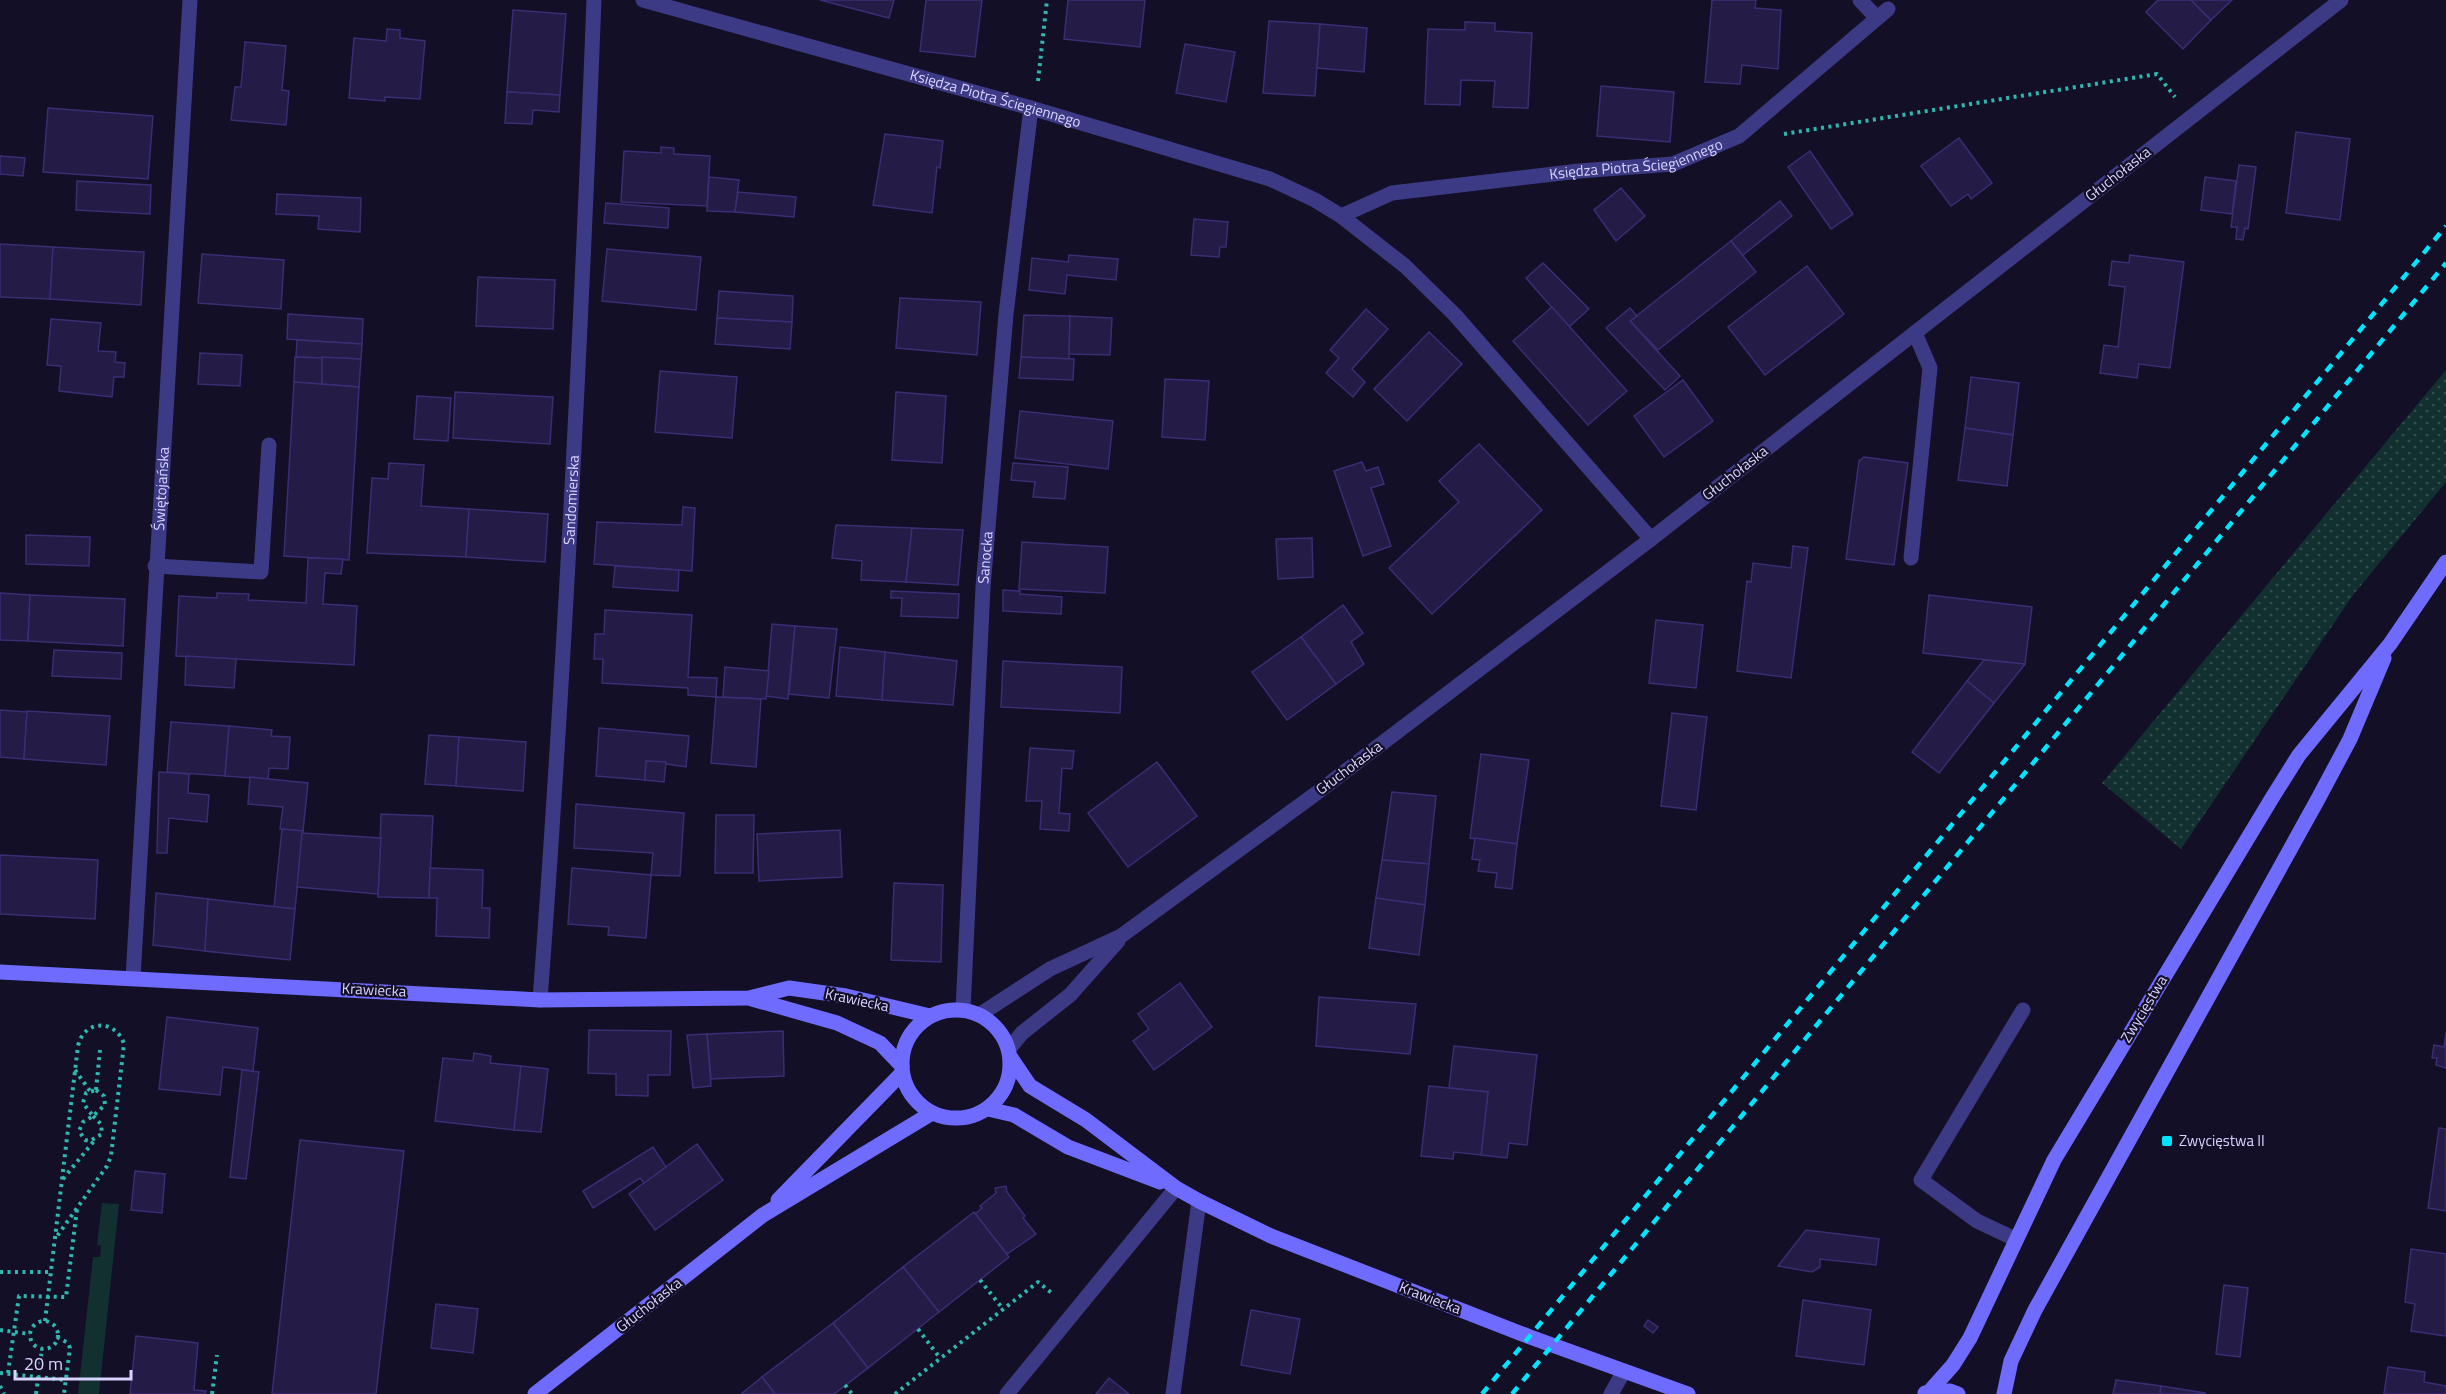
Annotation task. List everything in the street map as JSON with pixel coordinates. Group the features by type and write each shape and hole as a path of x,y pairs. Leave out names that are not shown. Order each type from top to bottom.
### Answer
{"street":[{"name":"Świętojańska","path":"133,978 155,566 190,0"},
{"name":"Sandomierska","path":"540,1000 561,723 594,0"},
{"name":"Księdza Piotra Ściegiennego","path":"643,0 1031,108 1270,179 1315,200 1341,216 1405,266 1455,315 1651,539"},
{"name":"Księdza Piotra Ściegiennego","path":"1341,216 1392,193 1579,171 1673,164 1739,136 1882,13 1860,0"},
{"name":"Głuchołaska","path":"979,1015 1050,969 1122,936 1323,788 1651,539 2341,0"},
{"name":"Sanocka","path":"963,1010 983,587 1006,314 1031,108"},
{"path":"1911,558 1930,368 1916,333"},
{"path":"155,566 261,572 268,445"},
{"name":"Zwycięstwa","path":"1925,1393 1953,1365 1970,1338 2054,1160 2299,754 2390,644 2446,562"},
{"name":"Zwycięstwa","path":"2004,1394 2011,1361 2035,1310 2324,789 2350,739 2390,644"},
{"name":"Głuchołaska","path":"1010,1053 1022,1033 1070,995 1122,936"},
{"name":"Krawiecka","path":"0,972 540,1000 749,998 789,988 846,996 930,1016"},
{"name":"Krawiecka","path":"749,998 837,1023 880,1043 902,1069"},
{"path":"963,1010 979,1015 1003,1034 1010,1053 1010,1078 1002,1095 988,1109 970,1117 951,1119 932,1113 918,1103 908,1089 902,1069 909,1037 918,1025 930,1016 946,1011 963,1010"},
{"path":"2015,1239 1977,1221 1920,1180 2024,1010"},
{"name":"Krawiecka","path":"1010,1053 1030,1086 1086,1120 1176,1188 1199,1201 1271,1236 1688,1394"},
{"name":"Głuchołaska","path":"763,1215 902,1069"},
{"name":"Krawiecka","path":"988,1109 1014,1115 1068,1147 1176,1188"},
{"name":"Głuchołaska","path":"535,1394 763,1215 932,1113"},
{"path":"1007,1394 1176,1188"},
{"path":"1173,1394 1199,1201"},
{"path":"1611,1394 1624,1371"},
{"path":"1925,1393 1958,1394"}],"path":[{"path":"1031,108 1038,84 1047,0"},
{"path":"1739,136 1758,138 2157,74 2192,116"},
{"path":"45,1322 75,1070 80,1039 86,1030 103,1025 119,1033 124,1050 111,1156 107,1166 55,1239"},
{"path":"93,1090 100,1050"},
{"path":"75,1070 93,1090 104,1096 105,1105 83,1122 80,1131 85,1140 94,1141"},
{"path":"62,1179 102,1134 102,1128 83,1103 86,1093 93,1090"},
{"path":"8,1374 19,1296 66,1297 77,1208"},
{"path":"0,1272 51,1272"},
{"path":"980,1280 1003,1309"},
{"path":"895,1394 1038,1282 1075,1312"},
{"path":"45,1322 55,1327 57,1337 52,1346 42,1349 33,1344 30,1334 35,1325 45,1322"},
{"path":"918,1329 940,1358"},
{"path":"0,1330 30,1334"},
{"path":"57,1337 68,1343 70,1348 64,1394"},
{"path":"36,1394 42,1349"},
{"path":"212,1394 217,1355"},
{"path":"0,1372 66,1380"},
{"path":"845,1385 852,1394"},
{"path":"0,1386 4,1394"}],"green space":[{"path":"2446,370 2446,482 2353,595 2181,849 2102,783"},
{"path":"102,1203 119,1204 99,1394 78,1394 93,1257 100,1257 101,1246 97,1245"}],"building":[{"path":"820,0 894,0 889,18"},
{"path":"926,0 982,0 975,57 920,51"},
{"path":"1068,0 1145,0 1140,47 1064,39"},
{"path":"1712,0 1756,0 1755,8 1781,10 1778,69 1742,65 1740,84 1705,82"},
{"path":"2158,0 2191,0 2211,20 2183,49 2146,12"},
{"path":"2191,0 2232,0 2211,20"},
{"path":"513,10 566,14 560,95 507,92"},
{"path":"1269,21 1320,24 1315,96 1263,93"},
{"path":"1465,22 1495,23 1495,31 1532,33 1528,108 1493,107 1495,81 1461,80 1460,105 1425,104 1428,29 1465,30"},
{"path":"1320,24 1367,28 1364,72 1317,68"},
{"path":"387,29 400,30 400,38 425,41 420,99 385,97 385,101 349,98 354,38 386,41"},
{"path":"245,42 286,46 282,90 289,91 286,125 231,120 235,87 241,87"},
{"path":"1185,44 1235,52 1226,102 1176,93"},
{"path":"1601,86 1674,92 1670,142 1597,136"},
{"path":"507,92 560,95 559,112 533,110 532,124 505,123"},
{"path":"48,108 153,116 148,179 43,172"},
{"path":"2296,132 2350,139 2340,220 2286,213"},
{"path":"885,134 943,141 940,168 937,167 932,213 873,205"},
{"path":"1959,138 1992,183 1971,199 1968,194 1951,206 1921,166"},
{"path":"661,147 674,148 674,154 710,156 707,206 621,202 624,151 661,153"},
{"path":"1810,151 1853,214 1831,229 1788,167"},
{"path":"0,156 25,158 23,176 0,174"},
{"path":"2239,165 2256,167 2248,229 2245,228 2243,240 2236,239 2237,227 2231,227"},
{"path":"709,177 739,180 735,212 707,211"},
{"path":"2205,177 2236,181 2232,214 2201,210"},
{"path":"77,181 151,185 150,214 76,210"},
{"path":"1621,188 1645,216 1616,241 1594,210"},
{"path":"738,192 796,197 794,217 735,212"},
{"path":"277,194 361,198 360,232 318,229 319,216 276,214"},
{"path":"1780,201 1792,216 1743,255 1731,241"},
{"path":"606,203 669,208 668,228 604,223"},
{"path":"1194,219 1228,222 1226,247 1220,247 1219,257 1191,255"},
{"path":"1731,241 1756,272 1658,350 1630,321"},
{"path":"0,244 53,247 50,299 0,297"},
{"path":"53,247 144,252 141,305 50,299"},
{"path":"607,249 701,257 696,310 602,301"},
{"path":"202,254 284,260 281,309 198,303"},
{"path":"1069,255 1118,259 1116,280 1067,275 1065,294 1029,290 1032,258 1068,262"},
{"path":"2130,255 2184,262 2170,368 2139,364 2137,378 2100,373 2104,345 2118,347 2125,287 2109,285 2112,261 2129,263"},
{"path":"1543,263 1589,309 1569,327 1526,278"},
{"path":"1807,266 1844,314 1765,375 1728,327"},
{"path":"478,277 555,280 553,329 476,326"},
{"path":"719,291 793,296 792,322 717,318"},
{"path":"900,298 981,302 977,355 896,348"},
{"path":"1552,307 1627,391 1588,425 1513,341"},
{"path":"1630,308 1637,316 1630,321 1680,376 1665,390 1606,328"},
{"path":"1366,309 1388,329 1352,369 1365,382 1353,397 1326,373 1339,358 1330,350"},
{"path":"288,314 363,319 362,344 287,339"},
{"path":"1024,315 1070,316 1069,359 1021,357"},
{"path":"1070,316 1112,318 1110,355 1069,354"},
{"path":"717,318 792,322 790,349 715,344"},
{"path":"51,319 101,323 98,351 116,352 115,362 125,363 124,377 114,377 112,397 59,391 61,366 47,365"},
{"path":"1429,332 1462,364 1407,421 1374,389"},
{"path":"297,340 362,344 361,359 296,357"},
{"path":"200,353 242,355 240,386 198,384"},
{"path":"295,357 322,358 322,384 294,382"},
{"path":"322,357 361,359 359,387 322,384"},
{"path":"1021,357 1074,359 1073,380 1019,378"},
{"path":"660,371 737,377 732,438 655,432"},
{"path":"1971,377 2019,383 2013,435 1965,428"},
{"path":"1165,379 1209,381 1205,440 1162,437"},
{"path":"1683,380 1713,421 1664,457 1634,416"},
{"path":"294,382 359,387 349,560 284,556"},
{"path":"455,392 553,397 550,444 453,438"},
{"path":"896,392 946,396 942,463 892,460"},
{"path":"417,396 451,398 448,441 414,439"},
{"path":"1020,411 1113,421 1108,469 1015,458"},
{"path":"1965,428 2013,435 2007,486 1958,480"},
{"path":"1479,444 1542,510 1432,614 1389,568 1459,502 1439,481"},
{"path":"1864,457 1908,463 1894,565 1846,559 1859,461"},
{"path":"1362,462 1366,471 1378,467 1384,484 1371,488 1391,546 1363,556 1334,471"},
{"path":"389,463 424,465 421,506 469,509 466,557 367,553 372,478 388,479"},
{"path":"1013,463 1068,467 1065,499 1033,497 1035,482 1011,480"},
{"path":"683,507 695,508 692,571 594,564 597,522 682,525"},
{"path":"469,509 548,514 545,562 466,557"},
{"path":"836,525 912,528 906,582 861,580 862,561 832,558"},
{"path":"912,528 963,530 958,585 906,582"},
{"path":"26,535 90,537 89,566 26,564"},
{"path":"1312,538 1313,577 1278,579 1276,539"},
{"path":"1022,542 1108,547 1105,593 1019,589"},
{"path":"1793,546 1808,548 1791,678 1737,671 1747,581 1751,582 1753,563 1791,568"},
{"path":"308,558 343,559 341,574 325,573 323,604 357,606 354,665 176,656 179,596 217,598 217,593 249,594 248,600 306,603"},
{"path":"615,566 679,570 678,591 613,587"},
{"path":"1003,590 1020,591 1020,594 1062,597 1061,614 1003,611"},
{"path":"891,591 959,594 958,618 901,616 902,598 891,598"},
{"path":"0,593 30,595 28,641 0,640"},
{"path":"30,595 125,599 123,646 28,641"},
{"path":"1929,595 2032,607 2025,664 1923,653"},
{"path":"1343,605 1363,633 1351,642 1364,664 1336,684 1301,637"},
{"path":"605,610 692,615 688,677 717,678 716,697 688,695 688,688 602,683 603,659 594,659 595,634 604,634"},
{"path":"1656,620 1703,625 1696,688 1649,683"},
{"path":"772,624 795,626 788,699 766,696"},
{"path":"795,626 837,629 829,698 789,694"},
{"path":"1301,637 1336,684 1287,720 1252,672"},
{"path":"840,647 885,652 882,700 836,696"},
{"path":"54,650 122,653 121,679 52,676"},
{"path":"885,652 957,661 953,705 882,700"},
{"path":"186,656 236,659 234,688 185,685"},
{"path":"1984,660 2025,664 1994,703 1967,681"},
{"path":"1003,661 1122,667 1120,713 1001,707"},
{"path":"725,667 769,671 766,699 723,697"},
{"path":"1967,681 1994,703 1939,773 1912,752"},
{"path":"716,697 761,699 756,767 711,763"},
{"path":"0,710 27,712 24,759 0,757"},
{"path":"27,711 110,716 106,765 24,759"},
{"path":"1672,713 1707,717 1696,810 1661,806"},
{"path":"171,722 229,726 225,776 167,772"},
{"path":"229,726 272,730 271,736 290,737 288,769 269,768 268,779 225,776"},
{"path":"599,728 689,736 686,767 646,761 645,780 596,776"},
{"path":"429,735 459,737 456,786 425,784"},
{"path":"459,737 526,742 523,791 456,786"},
{"path":"1030,748 1074,751 1072,769 1062,768 1059,813 1070,814 1069,831 1040,829 1042,801 1026,801"},
{"path":"1481,754 1529,760 1517,844 1470,838"},
{"path":"646,761 666,762 664,782 645,780"},
{"path":"1157,762 1197,816 1128,867 1088,813"},
{"path":"159,772 189,774 188,793 209,795 207,822 169,818 167,853 157,853"},
{"path":"250,777 308,783 303,831 280,829 283,807 248,804"},
{"path":"1392,792 1436,796 1429,864 1382,860"},
{"path":"576,804 684,813 680,876 651,875 653,853 574,848"},
{"path":"381,814 433,816 429,898 378,897"},
{"path":"716,815 754,815 753,873 715,873"},
{"path":"282,829 303,831 295,909 274,907"},
{"path":"840,830 842,877 759,881 757,834"},
{"path":"302,833 381,838 378,894 297,887"},
{"path":"1475,838 1517,844 1512,889 1495,887 1497,873 1478,871 1480,860 1472,859"},
{"path":"0,855 98,860 95,919 0,914"},
{"path":"1382,860 1429,864 1425,905 1376,898"},
{"path":"430,868 483,870 482,908 490,908 489,938 436,936 437,898 429,898"},
{"path":"572,868 651,875 646,938 608,935 609,927 568,924"},
{"path":"894,883 943,885 941,962 891,960"},
{"path":"156,893 208,899 205,951 153,945"},
{"path":"1376,898 1425,905 1419,955 1369,948"},
{"path":"208,899 295,909 290,960 205,951"},
{"path":"1180,983 1212,1027 1154,1070 1133,1041 1149,1029 1138,1014"},
{"path":"1319,997 1416,1004 1410,1054 1316,1046"},
{"path":"167,1017 258,1028 253,1071 223,1067 220,1095 159,1089"},
{"path":"589,1030 671,1031 670,1075 648,1075 648,1096 616,1095 616,1074 588,1073"},
{"path":"783,1031 784,1076 711,1079 707,1034"},
{"path":"2446,1032 2446,1068 2436,1065 2437,1058 2432,1058 2434,1045 2444,1047"},
{"path":"707,1034 711,1086 693,1088 687,1035"},
{"path":"1454,1046 1537,1055 1527,1145 1509,1143 1507,1158 1481,1155 1488,1092 1449,1088"},
{"path":"474,1053 491,1056 490,1063 521,1066 514,1130 435,1121 443,1058 473,1061"},
{"path":"521,1066 548,1069 541,1132 514,1130"},
{"path":"242,1070 259,1072 246,1179 230,1177"},
{"path":"1429,1086 1488,1092 1481,1155 1454,1152 1453,1159 1421,1156"},
{"path":"2439,1128 2446,1129 2446,1211 2428,1208"},
{"path":"300,1140 404,1151 376,1394 272,1394"},
{"path":"697,1144 723,1180 655,1230 629,1194"},
{"path":"653,1147 666,1167 644,1183 640,1178 593,1208 583,1191"},
{"path":"135,1171 165,1174 162,1213 131,1210"},
{"path":"1006,1186 1007,1192 1025,1216 1023,1218 1036,1234 1007,1254 975,1214 982,1208 980,1206 996,1193 995,1188"},
{"path":"974,1212 1009,1257 939,1312 903,1267"},
{"path":"1806,1230 1879,1239 1876,1265 1820,1259 1820,1267 1812,1272 1778,1266"},
{"path":"2411,1249 2446,1254 2446,1336 2411,1331 2415,1304 2405,1302"},
{"path":"903,1267 939,1312 868,1368 833,1323"},
{"path":"2224,1285 2248,1288 2240,1357 2216,1354"},
{"path":"1803,1300 1871,1310 1864,1365 1796,1356"},
{"path":"436,1304 478,1309 473,1353 431,1348"},
{"path":"1251,1310 1300,1319 1290,1374 1241,1365"},
{"path":"1648,1320 1658,1327 1653,1333 1644,1326"},
{"path":"833,1323 868,1368 834,1394 775,1394 762,1377"},
{"path":"136,1336 198,1343 194,1390 206,1391 205,1394 130,1394"},
{"path":"2388,1367 2425,1372 2424,1382 2446,1386 2446,1394 2384,1394"},
{"path":"762,1377 775,1394 741,1394"},
{"path":"1109,1378 1129,1394 1096,1394"},
{"path":"2116,1380 2161,1386 2160,1394 2113,1394"},
{"path":"2161,1386 2205,1393 2205,1394 2160,1394"}],"railway":[{"path":"1482,1394 2446,226"},
{"path":"1512,1394 2446,263"}],"place":[{"name":"Zwycięstwa II","path":"2167,1141"}]}
